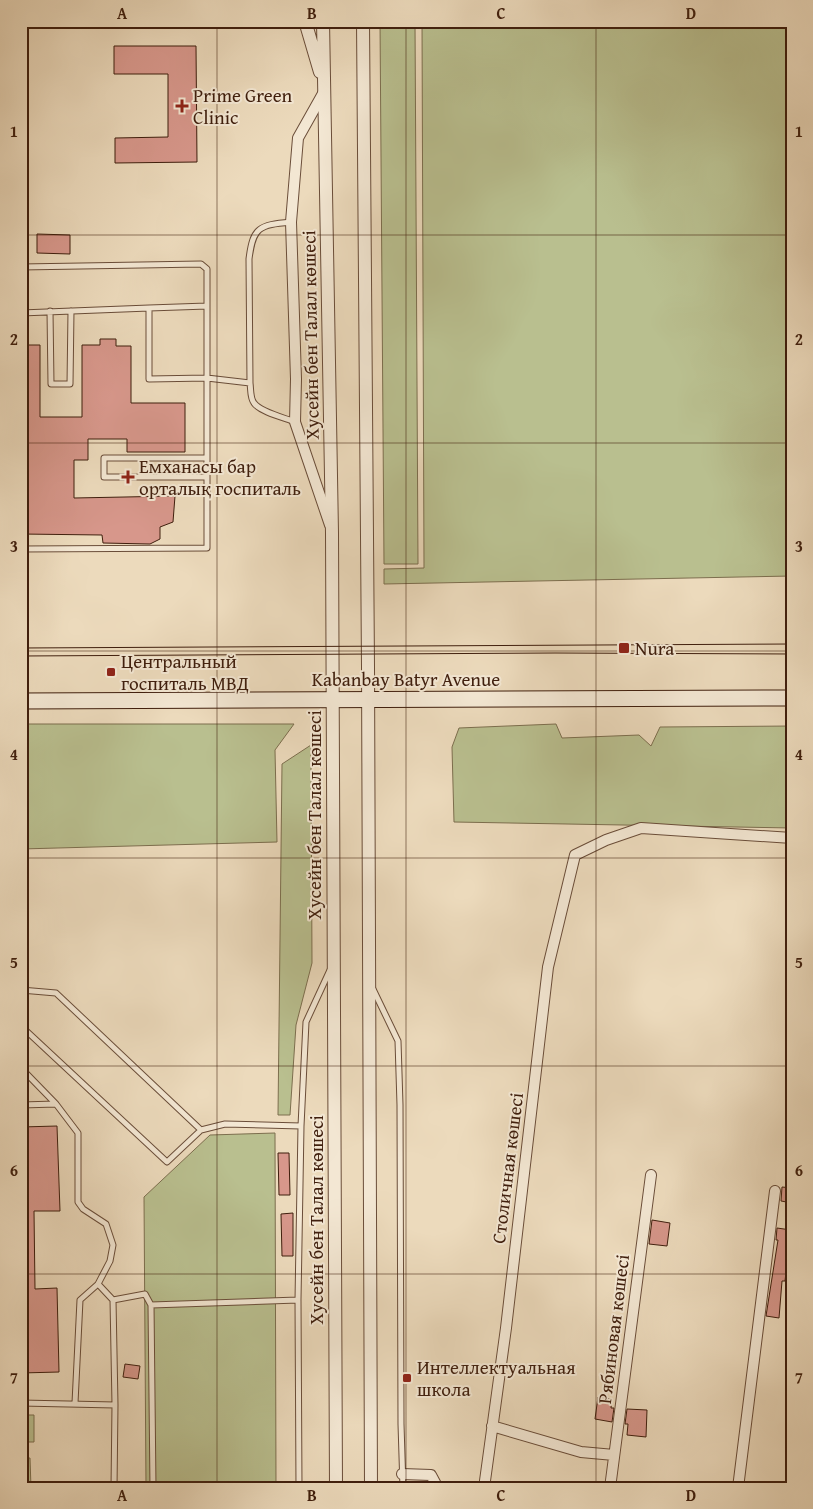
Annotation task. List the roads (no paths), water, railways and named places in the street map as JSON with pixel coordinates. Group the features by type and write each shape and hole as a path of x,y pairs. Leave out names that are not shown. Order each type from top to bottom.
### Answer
{"main road":[{"name":"Kabanbay Batyr Avenue","path":"21,701 792,698"}],"street":[{"path":"305,21 325,89 298,138 291,222 296,422 332,533"},
{"name":"Хусейн бен Талал көшесі","path":"323,21 332,533 336,1488"},
{"path":"363,21 371,1488"},
{"name":"Столичная көшесі","path":"484,1488 506,1328 548,968 575,855 606,840 641,828 792,838"},
{"name":"Рябиновая көшесі","path":"610,1488 650,1175"},
{"path":"738,1488 776,1191"},
{"path":"492,1426 581,1452 614,1455"},
{"path":"402,1474 431,1475 438,1488"}],"lane":[{"path":"291,222 273,224 263,228 257,232 251,241 249,259 250,383 255,405 260,409 296,422"},
{"path":"21,267 201,264 207,269 208,477 207,548 21,549"},
{"path":"21,313 207,306"},
{"path":"150,308 149,379 207,378 250,383"},
{"path":"50,311 51,384 70,384 71,311"},
{"path":"207,458 104,458 104,477 208,477"},
{"path":"299,1488 298,1300 301,1126 306,1022 334,960"},
{"path":"369,980 398,1041 403,1488"},
{"path":"21,990 56,993 201,1130"},
{"path":"21,1026 167,1162 201,1130 225,1124 301,1126"},
{"path":"21,1068 56,1104 78,1133 78,1202 83,1208 106,1224 114,1245 110,1261 98,1284 80,1300 75,1404"},
{"path":"21,1105 56,1104"},
{"path":"98,1284 113,1300 114,1488"},
{"path":"113,1300 145,1294 151,1305 153,1488"},
{"path":"151,1305 298,1300"},
{"path":"21,1403 115,1405"}],"tram line":[{"path":"21,648 792,644"},
{"path":"21,656 555,653 792,654"}],"place":[{"name":"Prime Green Clinic","path":"182,106"},
{"name":"Емханасы бар орталық госпиталь","path":"128,477"},
{"name":"Nura","path":"624,648"},
{"name":"Центральный госпиталь МВД","path":"111,672"},
{"name":"Интеллектуальная школа","path":"407,1378"}]}
